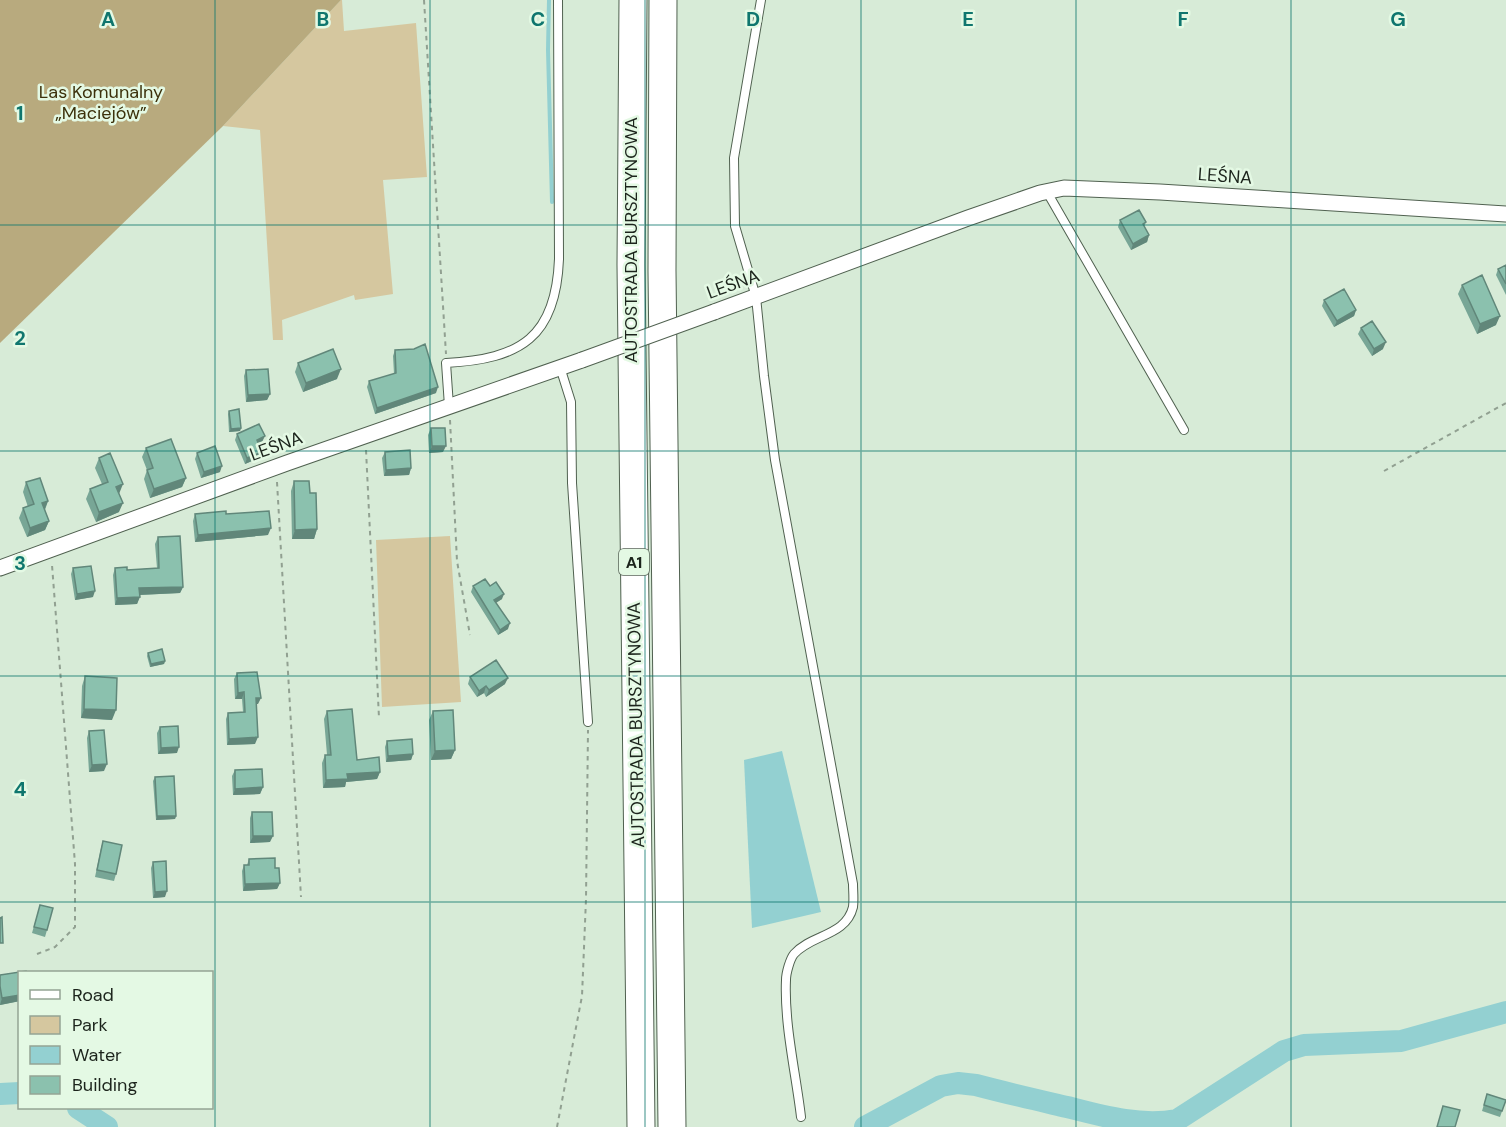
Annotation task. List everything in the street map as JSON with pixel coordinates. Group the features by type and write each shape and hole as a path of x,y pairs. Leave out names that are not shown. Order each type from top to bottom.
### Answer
{"highway":[{"name":"AUTOSTRADA BURSZTYNOWA","path":"633,0 631,276 641,1127"},
{"name":"AUTOSTRADA BURSZTYNOWA","path":"663,0 662,271 672,1127"}],"street":[{"name":"LEŚNA","path":"0,568 365,435 582,360 968,218 1064,188 1506,214"}],"lane":[{"path":"449,406 446,363 490,357 525,342 540,330 549,315 555,296 559,259 558,0"},
{"path":"761,0 734,158 735,226 756,297 775,460 854,884 853,906 846,922 835,931 812,941 793,955 786,978 789,1025 801,1117"},
{"path":"1047,192 1184,430"},
{"path":"560,367 571,402 573,483 588,722"}],"path":[{"path":"423,0 446,363"},
{"path":"1384,471 1506,403"},
{"path":"449,406 457,561 470,635"},
{"path":"365,435 379,718"},
{"path":"276,467 301,897"},
{"path":"37,954 55,947 75,927 75,864 51,550"},
{"path":"557,1127 582,996 586,899 588,722"}],"green space":[{"name":"Las Komunalny „Maciejów”","path":"0,0 341,0 223,126 0,343"},
{"path":"341,0 344,31 416,23 427,177 383,180 393,294 355,300 354,295 282,320 283,340 273,340 260,130 223,126"},
{"path":"450,536 461,702 382,707 376,540"}],"water":[{"path":"782,751 821,912 752,928 744,760"}],"building":[{"path":"1139,210 1146,222 1143,224 1149,235 1133,244 1120,220"},
{"path":"1506,265 1506,284 1498,269"},
{"path":"1482,275 1500,316 1480,324 1462,285"},
{"path":"1344,289 1356,310 1337,321 1324,300"},
{"path":"1372,321 1386,342 1374,349 1361,328"},
{"path":"425,344 438,387 377,408 369,381 396,373 395,350 414,349"},
{"path":"333,349 341,369 306,383 298,363"},
{"path":"268,369 270,394 248,395 246,370"},
{"path":"239,409 241,428 231,429 229,411"},
{"path":"259,424 265,436 257,440 262,452 247,458 237,434"},
{"path":"431,428 445,428 446,446 432,446"},
{"path":"171,439 186,478 154,489 147,470 153,468 146,448"},
{"path":"215,446 222,466 204,472 197,453"},
{"path":"410,450 411,468 386,470 385,452"},
{"path":"110,453 123,484 116,487 123,503 99,512 90,489 108,482 99,458"},
{"path":"40,478 48,501 42,503 49,521 30,528 23,508 34,504 26,482"},
{"path":"294,481 309,481 310,493 316,493 317,529 295,530"},
{"path":"226,511 226,514 269,511 271,528 198,535 195,514"},
{"path":"180,536 183,587 139,588 140,597 117,598 115,568 127,567 127,570 159,568 158,537"},
{"path":"91,566 95,591 77,594 73,568"},
{"path":"485,579 490,586 496,582 504,594 494,600 510,623 500,630 473,586"},
{"path":"162,649 165,661 151,664 148,653"},
{"path":"496,660 508,678 489,690 486,686 479,691 470,677"},
{"path":"257,672 261,698 256,698 258,737 229,739 228,713 245,712 244,692 238,693 237,673"},
{"path":"85,676 117,678 116,710 84,709"},
{"path":"352,709 357,760 379,757 380,772 347,774 348,779 326,780 325,755 331,755 327,711"},
{"path":"453,710 455,750 435,751 433,711"},
{"path":"178,726 179,747 161,748 160,727"},
{"path":"104,730 107,764 92,765 89,731"},
{"path":"412,739 413,754 388,756 387,741"},
{"path":"262,769 263,787 235,789 235,770"},
{"path":"174,776 176,816 157,816 155,777"},
{"path":"252,812 272,812 273,836 253,836"},
{"path":"103,841 122,845 116,874 97,870"},
{"path":"275,858 275,868 279,868 280,883 245,884 244,865 249,865 249,859"},
{"path":"166,861 167,891 155,892 153,862"},
{"path":"40,905 53,908 47,930 34,927"},
{"path":"2,917 3,943 0,943 0,918"},
{"path":"18,972 18,995 2,998 0,975"},
{"path":"1487,1094 1506,1100 1502,1111 1484,1105"},
{"path":"1443,1106 1460,1110 1455,1127 1437,1127"}],"waterway":[{"path":"549,0 552,202"},
{"path":"865,1127 941,1086 958,1083 976,1085 1122,1120 1150,1122 1177,1120 1284,1051 1304,1045 1401,1041 1506,1012"},
{"path":"0,1094 18,1093"},
{"path":"80,1109 107,1127"}]}
